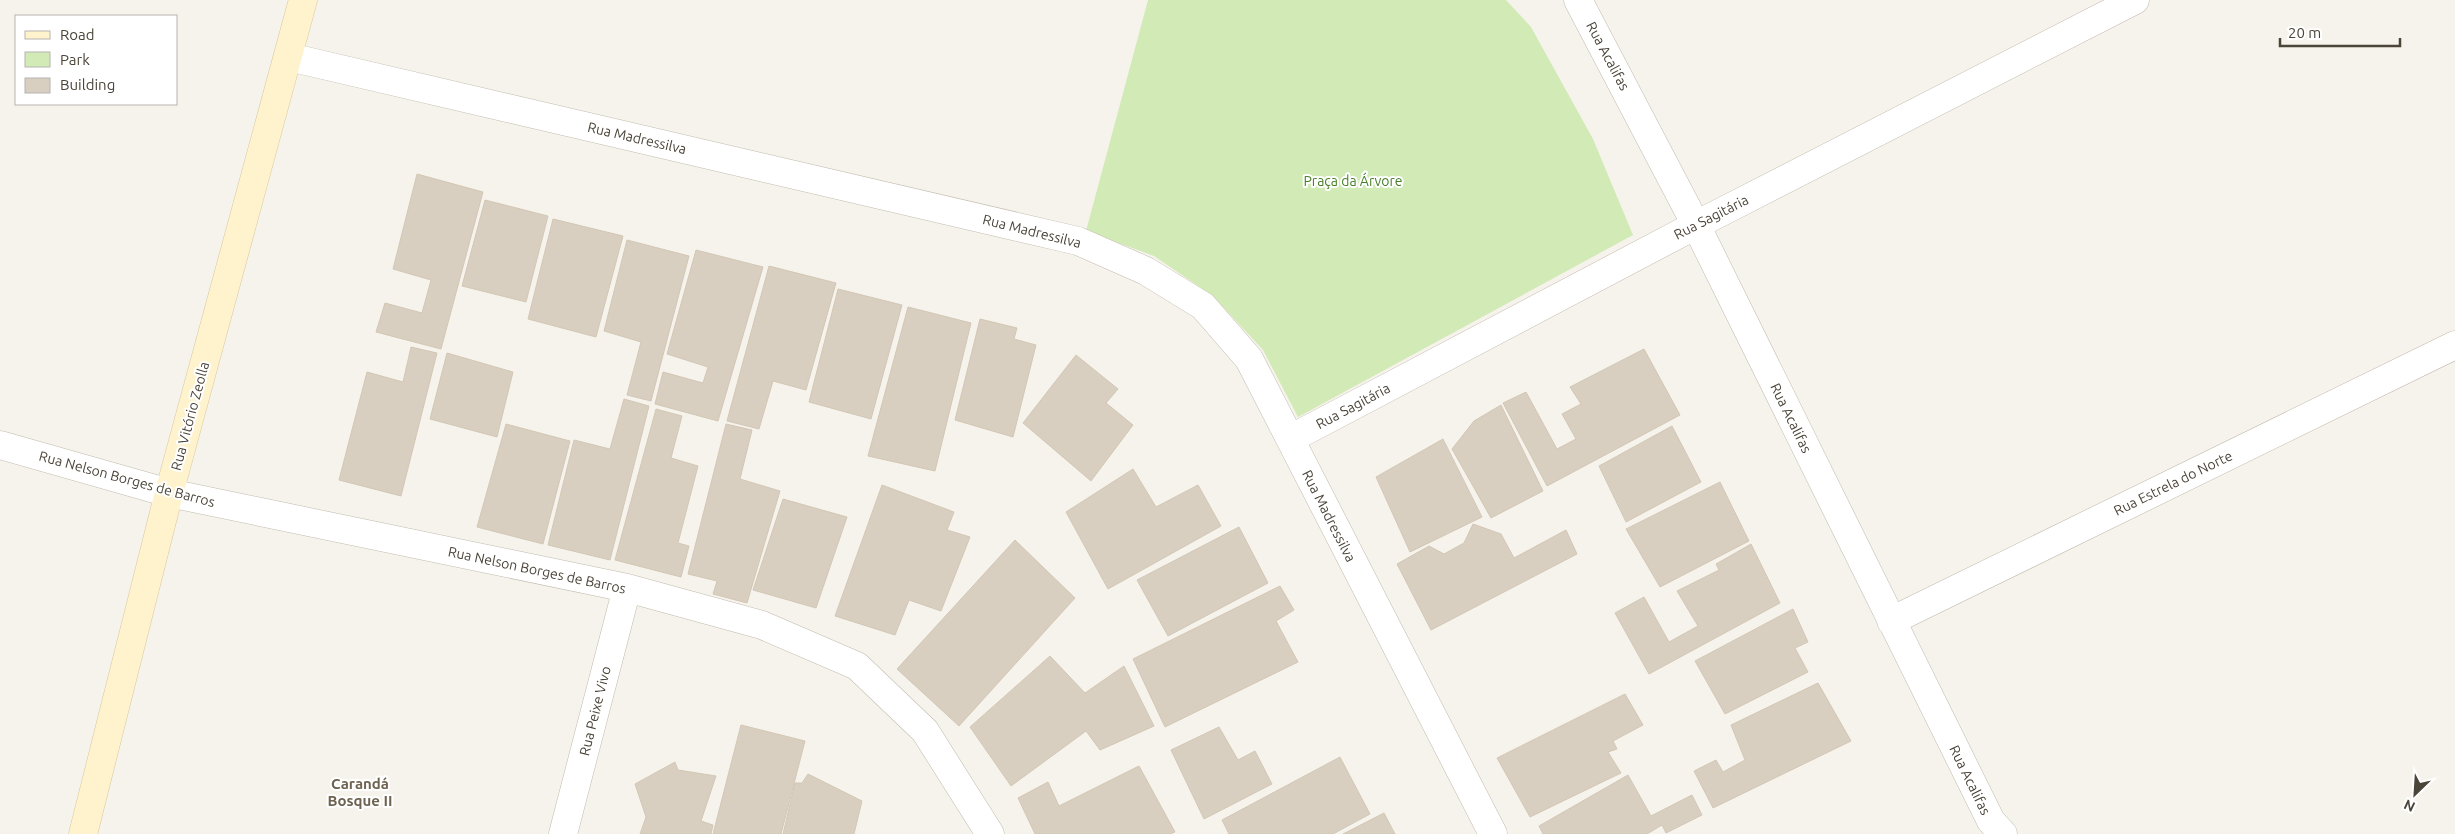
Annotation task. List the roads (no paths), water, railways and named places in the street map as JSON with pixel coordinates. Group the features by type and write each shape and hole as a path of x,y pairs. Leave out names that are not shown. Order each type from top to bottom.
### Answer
{"street":[{"name":"Rua Vitório Zeolla","path":"83,834 169,493 303,0"},
{"name":"Rua Acalifas","path":"1578,0 1696,225 1991,821 2003,834"},
{"name":"Rua Sagitária","path":"1290,439 1696,225 2134,0"},
{"name":"Rua Madressilva","path":"289,57 1078,241 1146,271 1203,306 1249,359 1493,834"},
{"name":"Rua Estrela do Norte","path":"1891,621 2455,345"},
{"name":"Rua Nelson Borges de Barros","path":"0,445 169,493 627,588 762,624 857,666 925,731 990,834"},
{"name":"Rua Peixe Vivo","path":"563,834 627,588"}],"district":[{"name":"Carandá Bosque II","path":"360,792"}],"park label":[{"name":"Praça da Árvore","path":"1353,181"}]}
